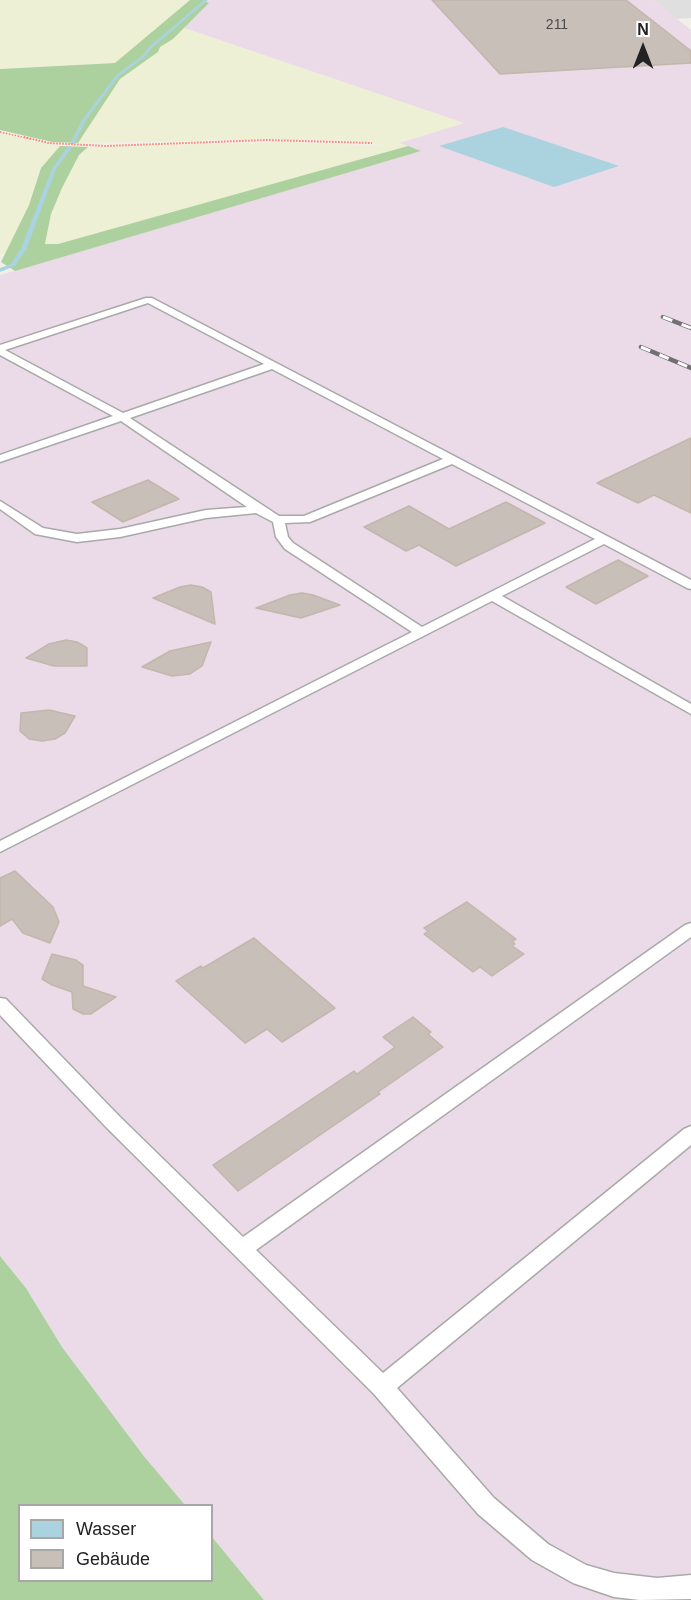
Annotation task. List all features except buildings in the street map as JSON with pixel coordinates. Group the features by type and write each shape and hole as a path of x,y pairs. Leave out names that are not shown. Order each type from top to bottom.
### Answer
{"lane":[{"path":"0,350 149,300 691,585"},
{"path":"0,350 122,417 278,520 306,519 451,460"},
{"path":"0,459 272,365"},
{"path":"0,504 39,531 77,538 120,533 206,514 259,509"},
{"path":"278,520 282,537 289,546 421,632"},
{"path":"0,847 604,539"},
{"path":"492,596 691,711"},
{"path":"242,1249 691,929"},
{"path":"0,1004 112,1121 382,1387 486,1506 540,1552 581,1575 614,1585 657,1590 691,1587"},
{"path":"382,1387 691,1134"}],"path":[{"path":"0,132 49,143 81,145 132,146 267,140 372,143"}],"shaded area":[{"path":"207,0 654,0 691,30 691,1600 264,1600 213,1538 213,1504 184,1504 143,1455 62,1347 26,1288 0,1256 0,275 420,151 398,143 463,123 184,28"},
{"path":"654,0 691,0 691,18 675,19"}],"green space":[{"path":"0,0 190,0 116,63 0,69"},
{"path":"190,0 207,0 206,2 209,3 173,39 160,47 158,52 120,79 78,143 52,142 0,130 0,69 115,63"},
{"path":"184,28 464,123 399,143 408,146 58,244 45,244 51,214 62,188 79,155 88,147 282,142 388,146 361,141 278,139 78,143 120,79 158,52 160,47"},
{"path":"0,133 60,146 41,168 29,205 6,253 0,255"},
{"path":"60,146 88,147 79,155 62,188 51,214 45,244 58,244 408,146 421,151 15,271 1,262 29,205 41,168"},
{"path":"0,1256 26,1288 62,1347 143,1455 184,1504 18,1504 18,1582 213,1582 213,1538 264,1600 0,1600"}],"water":[{"path":"503,127 619,166 554,187 439,146"}],"waterway":[{"path":"72,143 84,120 118,75 143,57 151,47 206,0"},
{"path":"0,270 13,265 24,248 54,169 70,147"}],"railway":[{"path":"663,317 691,328"},
{"path":"641,347 691,368"}]}
